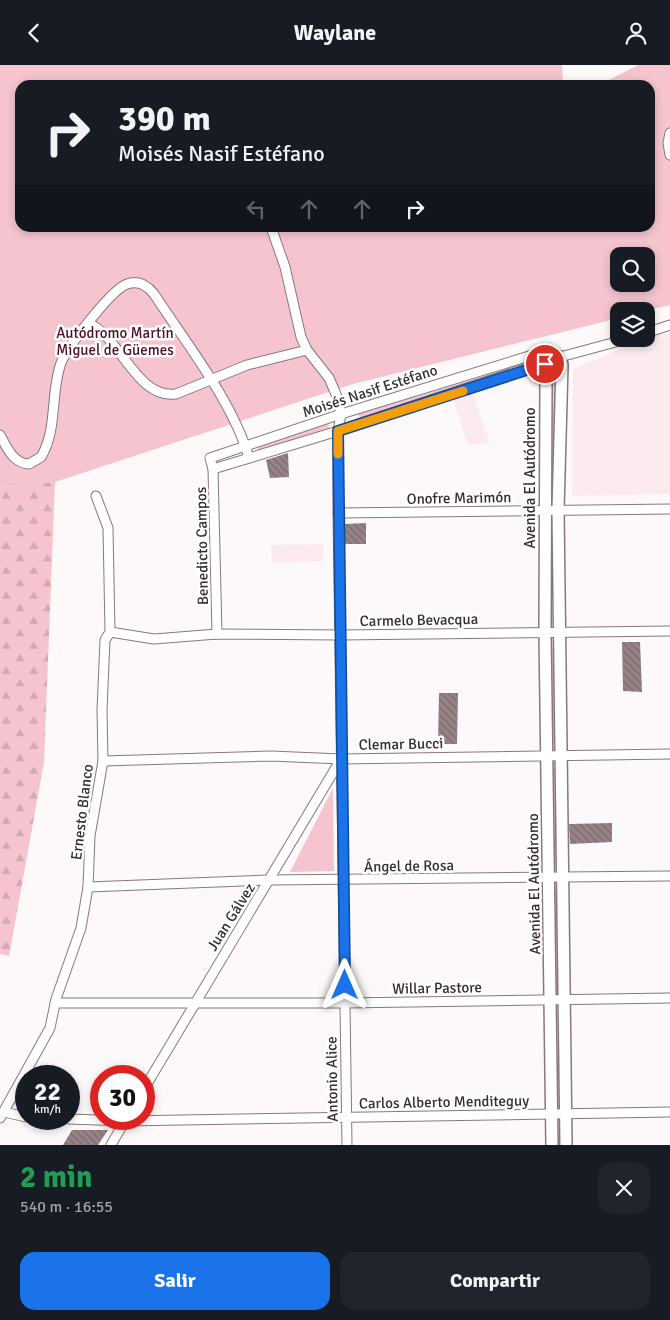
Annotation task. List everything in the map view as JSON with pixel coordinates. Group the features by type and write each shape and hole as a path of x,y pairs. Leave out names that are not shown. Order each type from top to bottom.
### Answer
{"street":[{"path":"670,133 668,143 670,155"},
{"path":"273,232 285,267 301,337 307,350 335,387 341,414"},
{"path":"0,435 7,449 18,461 28,464 41,457 49,438 61,362 74,340 117,290 126,284 143,284 154,294 240,429 250,458"},
{"path":"88,323 103,333 143,381 158,393 166,395 176,394 268,358 307,350"},
{"path":"655,330 670,325"},
{"name":"Moisés Nasif Estéfano","path":"213,469 338,431 545,364 560,357 610,344"},
{"path":"539,353 560,357"},
{"name":"Moisés Nasif Estéfano","path":"210,458 341,414 539,353"},
{"name":"Avenida El Autódromo","path":"539,353 545,364 545,632 552,1145"},
{"name":"Avenida El Autódromo","path":"560,357 562,365 558,510 566,1145"},
{"name":"Antonio Alice","path":"341,414 338,431 338,513 347,1145"},
{"name":"Benedicto Campos","path":"210,458 213,469 217,634"},
{"name":"Ernesto Blanco","path":"2,1115 47,1035 53,1019 55,1003 78,938 88,887 90,836 103,761 102,710 105,640 110,632 108,528 96,496"},
{"name":"Onofre Marimón","path":"338,513 670,509"},
{"name":"Carmelo Bevacqua","path":"110,632 154,639 217,634 340,635 670,631"},
{"name":"Clemar Bucci","path":"103,761 271,756 341,759 670,754"},
{"name":"Juan Gálvez","path":"155,1070 341,759"},
{"name":"Ángel de Rosa","path":"88,887 270,880 670,876"},
{"name":"Willar Pastore","path":"55,1003 345,1003 670,998"},
{"name":"Carlos Alberto Menditeguy","path":"155,1120 670,1112"},
{"path":"2,1115 15,1116"},
{"path":"111,1145 119,1130"}],"shaded area":[{"path":"666,330 670,331 670,494 572,496 573,369 625,347 655,347 655,335"},
{"path":"473,393 490,443 468,445 453,399"},
{"path":"323,544 324,561 272,563 271,545"}],"green space":[{"name":"Autódromo Martín Miguel de Güemes","path":"0,65 562,65 563,80 15,80 15,232 655,232 655,80 609,80 638,65 670,65 670,305 655,308 655,302 610,302 610,320 353,384 55,482 0,488"},
{"path":"537,360 538,365 360,419 358,414"},
{"path":"551,371 555,371 554,496 550,496"},
{"path":"328,424 329,428 258,451 257,447"},
{"path":"55,482 44,762 9,956 0,954 0,488"},
{"path":"550,647 554,647 555,743 551,743"},
{"path":"552,768 556,768 557,865 553,865"},
{"path":"333,788 334,871 290,872"},
{"path":"554,889 558,889 558,987 554,987"}],"building":[{"path":"288,453 289,477 270,478 266,460"},
{"path":"366,523 366,544 345,544 345,524"},
{"path":"622,642 640,642 642,692 623,691"},
{"path":"439,693 458,693 457,744 438,744"},
{"path":"612,823 612,842 570,844 569,824"},
{"path":"72,1130 108,1130 98,1145 63,1145"}],"slow traffic":[{"path":"338,454 338,431 463,391"}],"route":[{"path":"345,985 338,431 545,364"}]}
